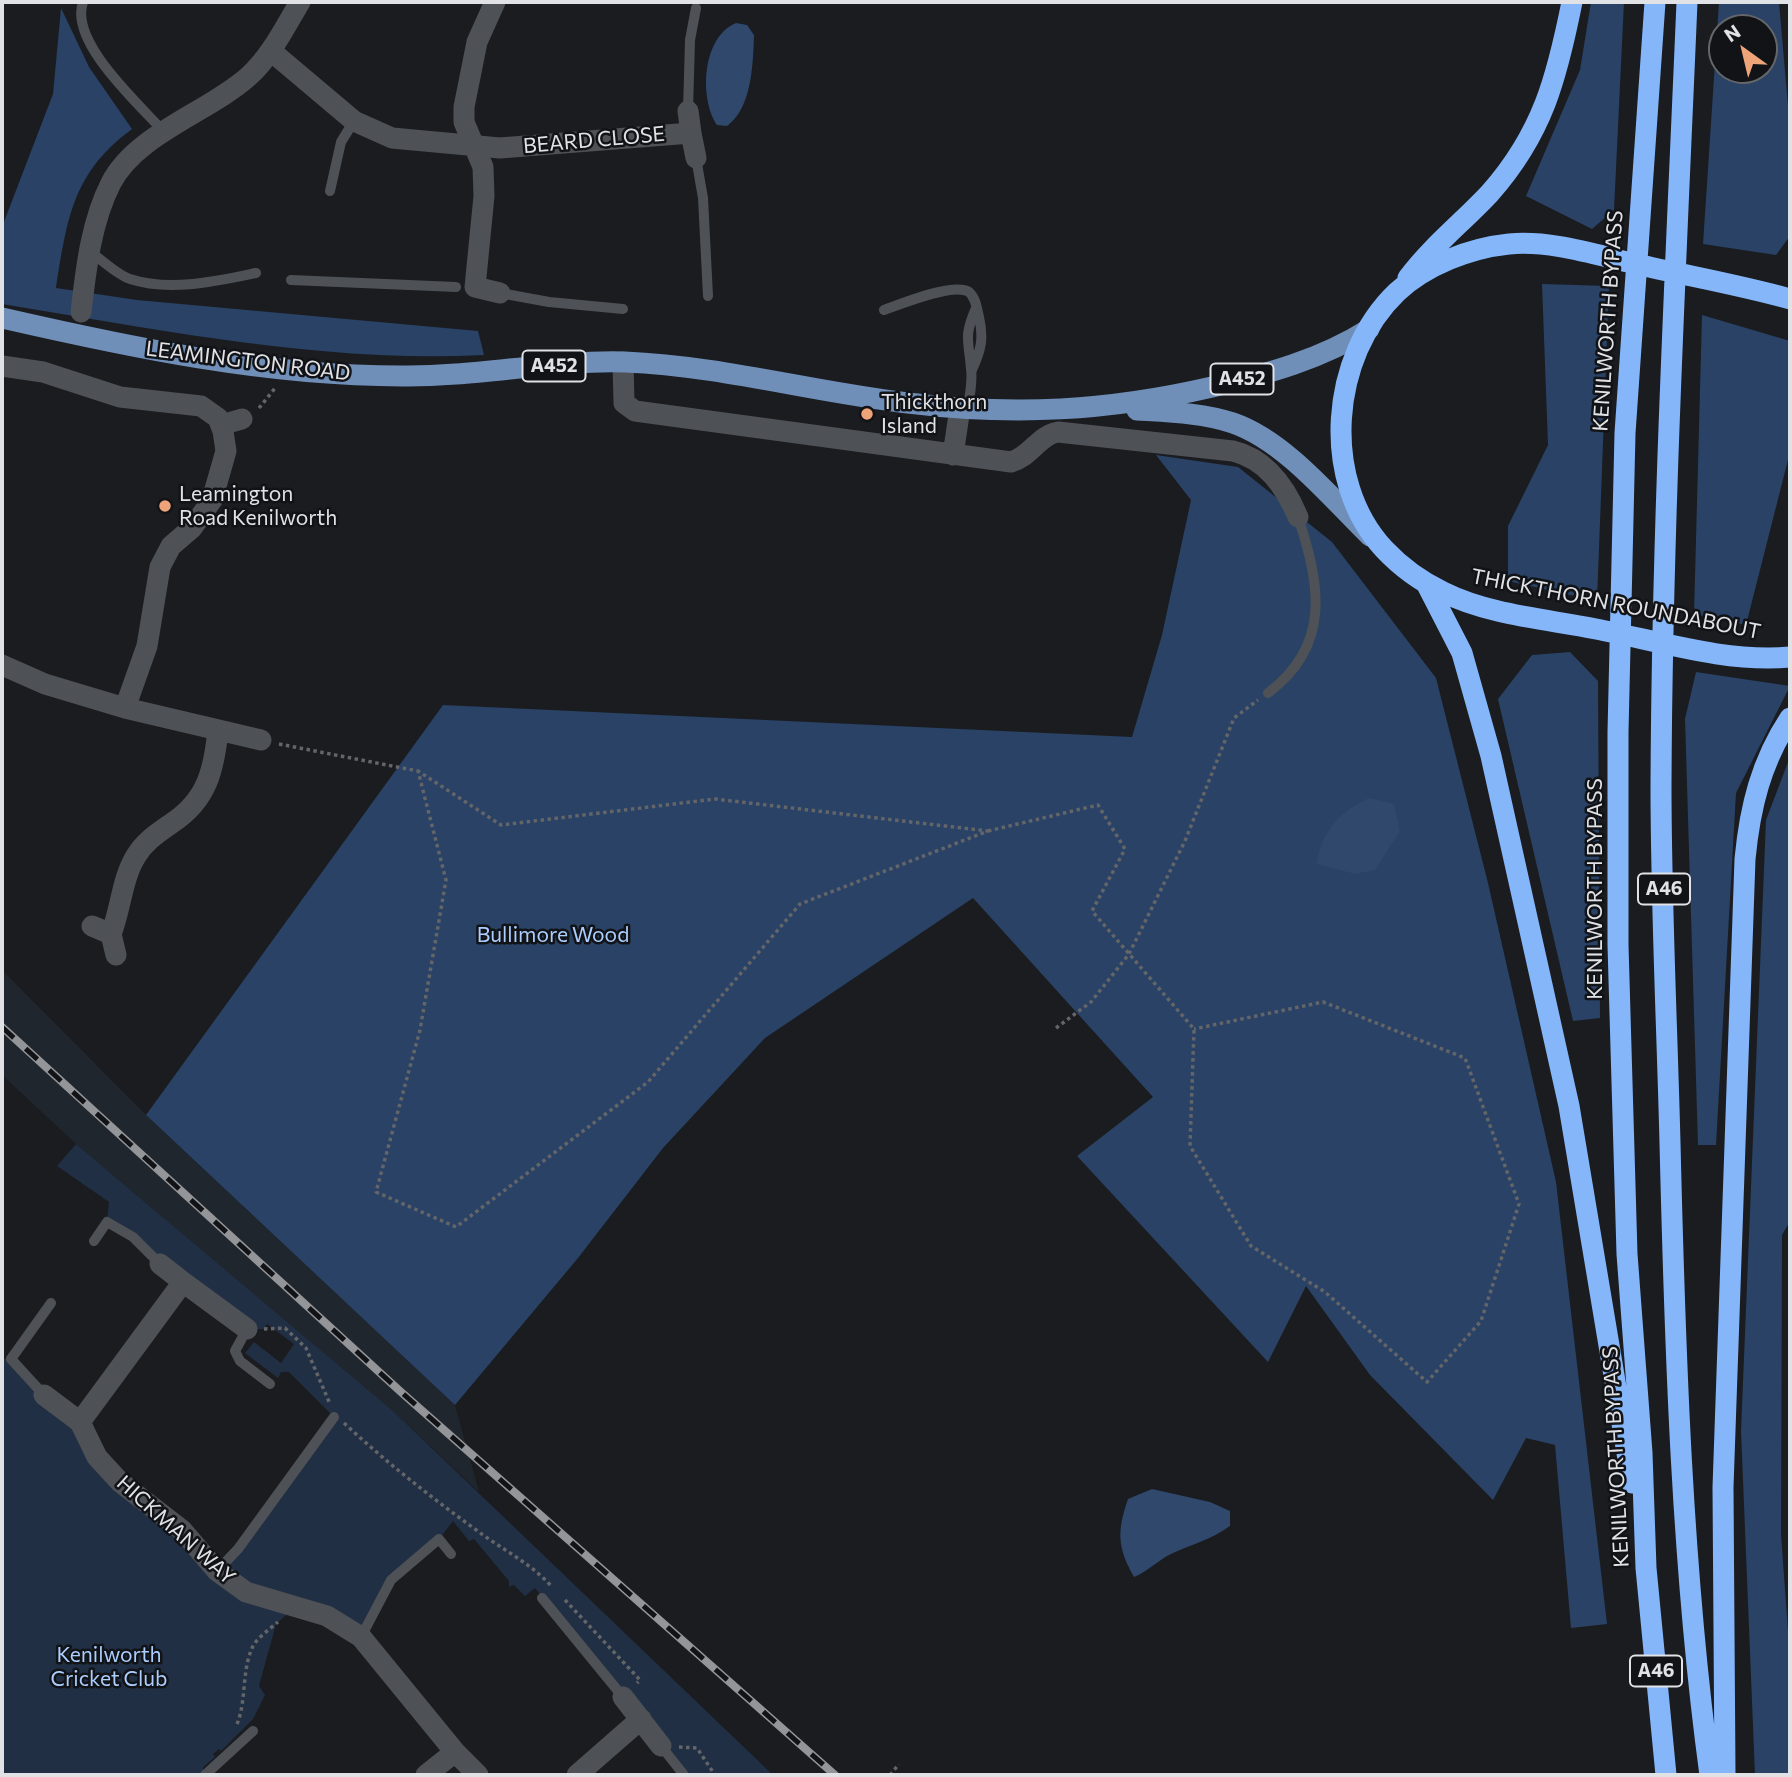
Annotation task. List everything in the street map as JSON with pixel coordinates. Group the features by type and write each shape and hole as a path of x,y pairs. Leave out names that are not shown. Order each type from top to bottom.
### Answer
{"highway":[{"path":"1398,291 1426,254 1491,191 1531,135 1558,74 1572,2"},
{"name":"KENILWORTH BYPASS","path":"1654,2 1625,433 1618,732 1618,945 1627,1254 1642,1453 1646,1568 1666,1775"},
{"name":"A46","path":"1687,2 1668,445 1661,789 1673,1264 1691,1576 1710,1775"},
{"name":"THICKTHORN ROUNDABOUT","path":"1786,297 1567,249 1528,243 1473,251 1442,263 1398,291 1369,329 1347,379 1340,428 1347,478 1358,508 1384,548 1426,582 1464,601 1509,612 1743,657 1790,657"},
{"path":"1426,582 1462,653 1490,756 1571,1119 1646,1568"},
{"path":"1725,1775 1723,1487 1745,859 1750,813 1757,785 1790,718"}],"main road":[{"name":"LEAMINGTON ROAD","path":"2,318 102,340 291,371 405,377 622,362 720,371 907,403 964,409 1039,411 1107,407 1190,392 1268,372 1326,353 1369,329"},
{"name":"LEAMINGTON ROAD","path":"1107,407 1201,416 1232,423 1254,433 1281,452 1384,548"}],"street":[{"path":"51,329 68,324 81,312 89,251 111,181 128,159 248,76 271,51 300,2"},
{"path":"495,2 477,42 464,107 464,122 483,167 484,196 465,287 500,293"},
{"name":"BEARD CLOSE","path":"271,51 354,121 392,138 472,145 551,146 691,133 696,158"},
{"path":"688,111 691,133"},
{"path":"81,312 102,340"},
{"path":"622,362 624,403 635,411 1011,462 1021,458 1048,435 1058,432 1233,451 1258,461 1272,473 1298,517"},
{"path":"2,366 43,372 120,397 201,406 212,411 221,425 226,451 218,487 203,515 171,546 163,559 156,583 147,646 125,708"},
{"path":"953,455 964,409"},
{"path":"221,425 248,417"},
{"path":"2,665 45,684 125,708 261,740"},
{"path":"116,955 102,930 135,856 146,842 192,807 206,790 214,765 218,730"},
{"path":"160,1264 247,1329"},
{"path":"80,1422 183,1282"},
{"name":"HICKMAN WAY","path":"44,1395 80,1422 97,1457 113,1474 182,1530 217,1571 246,1592 327,1616 361,1637 455,1752 478,1775"},
{"path":"623,1697 661,1746"},
{"path":"577,1775 641,1719"},
{"path":"426,1775 455,1752"}],"lane":[{"path":"83,2 79,12 89,46 164,132"},
{"path":"688,111 690,40 696,8"},
{"path":"330,191 341,142 354,121"},
{"path":"696,158 704,198 708,296"},
{"path":"89,251 129,279 172,284 211,282 256,273"},
{"path":"291,279 465,287"},
{"path":"884,310 958,289 974,298 983,345 972,370 964,409"},
{"path":"500,293 549,302 623,309"},
{"path":"972,370 966,347 968,328 976,308"},
{"path":"1268,693 1294,671 1304,655 1314,624 1315,577 1298,517"},
{"path":"94,1241 107,1222 133,1237 160,1264"},
{"name":"HICKMAN WAY","path":"44,1395 11,1359 51,1303"},
{"path":"247,1329 235,1352 240,1361 270,1384"},
{"path":"217,1571 238,1549 334,1417"},
{"path":"361,1637 391,1580 439,1539 452,1554"},
{"path":"542,1598 623,1697"},
{"path":"205,1775 253,1731"},
{"path":"661,1746 684,1775"}],"path":[{"path":"248,417 291,371"},
{"path":"1056,1028 1091,1002 1129,954 1185,841 1234,718 1268,693"},
{"path":"261,740 418,771 501,825 715,799 988,831"},
{"path":"418,771 446,880 420,1030 376,1192 456,1227 648,1082 800,904 988,831 1098,805 1125,849 1092,911 1194,1029 1190,1146 1251,1246 1325,1293 1427,1382 1481,1321 1519,1204 1465,1058 1323,1002 1194,1029"},
{"path":"247,1329 285,1328 306,1348 334,1417 400,1475 539,1572 554,1588"},
{"path":"561,1597 640,1680 623,1697"},
{"path":"229,1734 237,1725 243,1711 247,1668 254,1644 293,1607"},
{"path":"661,1746 696,1748 715,1775"},
{"path":"890,1775 900,1764"}],"shaded area":[{"path":"736,23 747,25 754,35 750,85 742,108 735,118 727,126 717,125 708,100 707,69 716,41 725,30"},
{"path":"1369,798 1394,804 1400,831 1375,870 1355,874 1317,864 1322,842 1334,824 1349,809"},
{"path":"2,970 155,1124 455,1405 479,1492 393,1411 76,1144 2,1075"},
{"path":"1152,1489 1210,1502 1230,1511 1230,1526 1168,1556 1134,1577 1124,1557 1120,1539 1122,1520 1128,1499"}],"green space":[{"path":"1591,2 1624,2 1614,210 1592,229 1526,196 1580,70"},
{"path":"1719,2 1779,2 1790,129 1790,236 1776,255 1703,244 1714,84 1778,84 1778,14 1718,14"},
{"path":"61,8 89,67 132,129 96,163 84,181 69,219 56,288 137,300 478,331 484,355 362,354 302,349 182,334 2,304 2,227 53,94"},
{"path":"1542,284 1609,286 1597,601 1508,581 1508,526 1548,445"},
{"path":"1702,315 1790,341 1790,452 1746,625 1694,614"},
{"name":"Bullimore Wood","path":"1156,455 1238,467 1332,542 1436,678 1488,883 1556,1182 1607,1624 1571,1628 1555,1445 1526,1438 1493,1500 1370,1375 1306,1286 1268,1362 1077,1156 1153,1097 973,898 765,1038 663,1148 578,1258 455,1405 146,1115 443,705 1132,737 1162,635 1191,500"},
{"path":"1570,652 1598,681 1600,1018 1573,1021 1498,699 1532,655"},
{"path":"1696,672 1790,686 1736,793 1716,1145 1698,1145 1685,719"},
{"path":"1790,757 1790,1221 1782,1235 1781,1534 1790,1659 1790,1775 1755,1775 1741,1431 1766,820"},
{"name":"Kenilworth Cricket Club","path":"76,1144 393,1411 773,1775 684,1775 535,1588 525,1596 514,1585 509,1587 509,1581 474,1539 469,1541 453,1521 439,1539 391,1580 361,1637 294,1608 276,1624 259,1686 265,1695 253,1719 221,1751 219,1749 213,1754 215,1757 203,1767 203,1775 2,1775 2,1359 11,1359 98,1457 217,1571 334,1417 289,1372 281,1372 278,1378 245,1353 254,1342 281,1363 294,1344 267,1324 264,1329 247,1329 107,1222 109,1202 57,1166"}],"railway":[{"path":"2,1027 401,1392 835,1775"}],"place":[{"name":"Thickthorn Island","path":"867,414"},
{"name":"Leamington Road Kenilworth","path":"165,506"}]}
